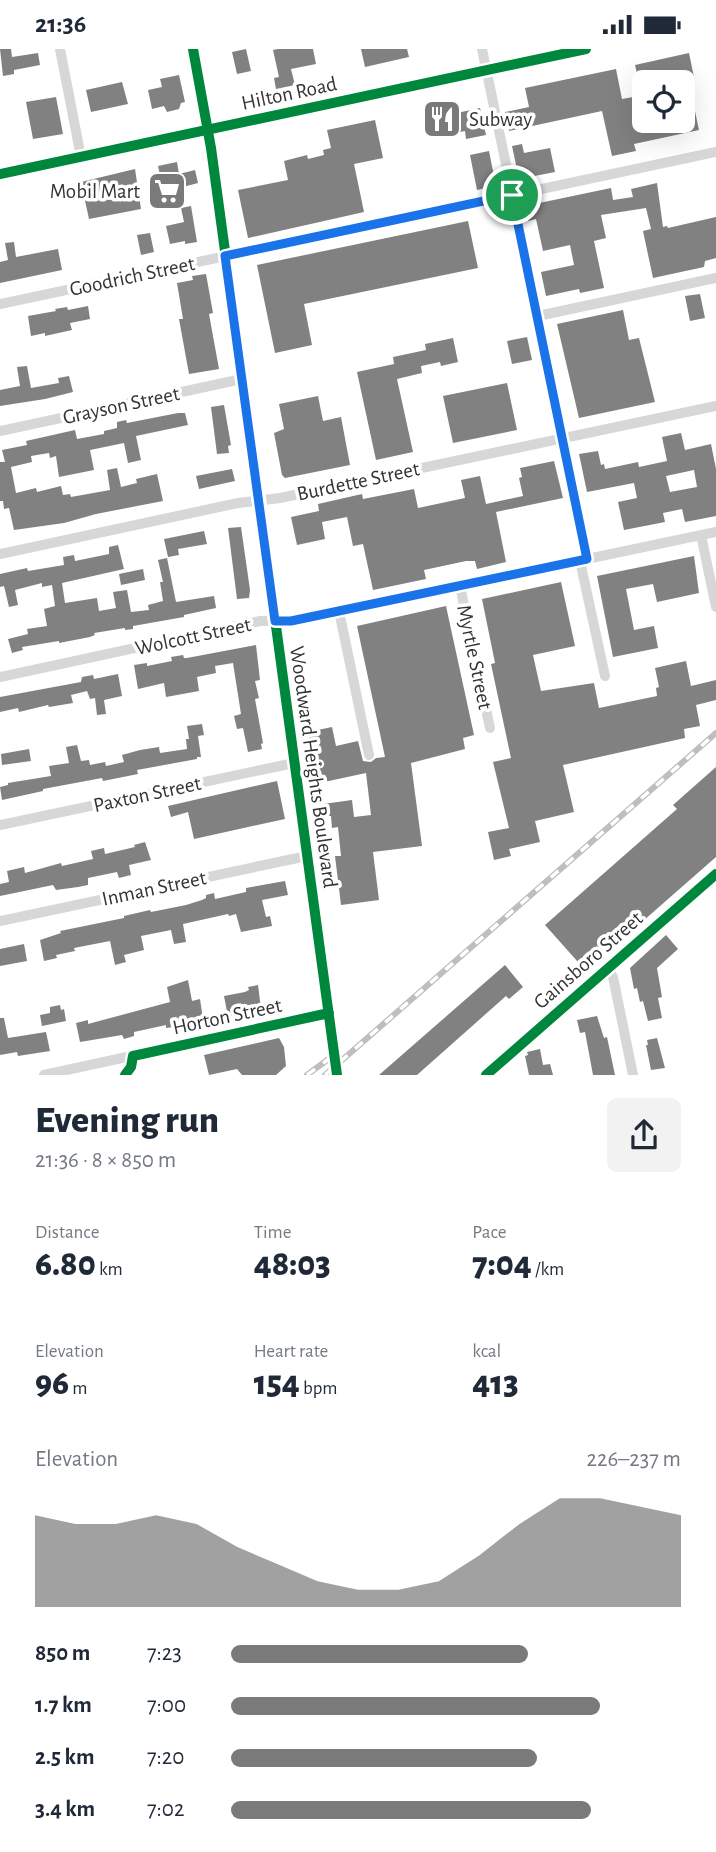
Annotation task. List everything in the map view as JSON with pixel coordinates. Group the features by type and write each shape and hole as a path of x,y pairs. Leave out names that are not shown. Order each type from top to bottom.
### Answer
{"street":[{"path":"60,49 81,157"},
{"name":"Woodward Heights Boulevard","path":"193,49 208,130 337,1075"},
{"path":"482,49 562,438 605,676"},
{"name":"Hilton Road","path":"0,174 586,49"},
{"name":"Goodrich Street","path":"0,304 716,152"},
{"path":"538,316 716,278"},
{"name":"Grayson Street","path":"0,431 242,379"},
{"name":"Burdette Street","path":"0,554 228,505 292,496 716,405"},
{"name":"Wolcott Street","path":"0,677 260,621 291,621 716,532"},
{"path":"701,535 716,607"},
{"name":"Myrtle Street","path":"460,586 490,728"},
{"path":"339,611 369,755"},
{"name":"Paxton Street","path":"0,825 295,763"},
{"name":"Inman Street","path":"0,922 307,856"},
{"name":"Gainsboro Street","path":"486,1075 716,874"},
{"path":"607,969 613,977 634,1075"},
{"name":"Horton Street","path":"44,1075 329,1013"},
{"path":"125,1075 131,1067 133,1056"}],"building":[{"path":"0,49 11,49 12,57 38,53 40,65 14,70 14,74 3,76"},
{"path":"246,49 251,71 237,74 232,52"},
{"path":"313,49 316,64 291,69 295,85 276,89 274,78 279,77 273,50"},
{"path":"361,49 407,49 409,57 365,67"},
{"path":"689,53 693,70 636,70 635,65"},
{"path":"616,69 622,99 632,97 632,133 685,133 634,144 636,151 612,156 602,111 509,131 505,112 529,107 525,88"},
{"path":"179,75 185,102 181,103 179,109 167,112 164,106 152,109 148,90 162,87 160,79"},
{"path":"122,82 128,104 91,112 86,90"},
{"path":"56,97 63,134 33,139 26,102"},
{"path":"450,105 452,114 480,108 486,135 466,139 465,131 439,136 434,109"},
{"path":"695,111 699,130 695,131"},
{"path":"375,120 383,158 354,164 364,212 248,238 238,190 288,180 284,161 307,155 308,159 324,155 323,150 331,148 327,130"},
{"path":"522,144 524,153 550,148 555,172 519,179 512,146"},
{"path":"489,151 496,186 477,190 470,155"},
{"path":"177,162 179,174 195,170 198,183 179,188 181,196 156,202 153,186 162,184 158,166"},
{"path":"135,169 141,209 89,219 81,182"},
{"path":"657,183 663,227 716,217 716,258 705,261 704,267 653,278 643,231 651,229 646,208 601,215 606,238 594,241 604,288 580,293 579,289 546,296 541,272 574,265 570,245 543,251 536,219 528,221 525,206 611,188 613,200 633,197 631,189"},
{"path":"191,206 197,242 170,244 166,226 184,222 181,208"},
{"path":"468,221 478,268 304,304 312,345 275,353 257,265"},
{"path":"150,233 154,252 141,255 137,235"},
{"path":"14,242 16,257 58,249 62,270 0,283 0,262 8,260 5,243"},
{"path":"206,274 213,313 209,314 219,369 189,374 179,319 183,319 177,283 193,280 192,276"},
{"path":"700,294 705,318 690,321 685,296"},
{"path":"88,306 90,319 70,323 72,330 31,336 28,316 67,307 68,310"},
{"path":"623,310 629,340 639,338 655,402 579,418 557,324"},
{"path":"527,337 532,360 512,364 507,341"},
{"path":"453,338 458,362 441,366 440,362 421,366 422,373 397,379 413,452 376,460 357,372 394,364 393,357 426,350 425,344"},
{"path":"27,366 31,388 59,383 58,378 69,376 73,392 0,406 0,390 20,386 17,367"},
{"path":"507,383 517,430 453,443 443,396"},
{"path":"318,396 323,421 341,417 350,465 285,478 282,475 274,433 284,429 279,404"},
{"path":"224,405 231,445 228,446 229,453 217,454 211,407"},
{"path":"185,413 188,425 136,436 141,460 128,463 124,443 90,450 94,470 59,477 56,456 50,458 49,453 31,456 32,462 11,467 16,493 36,488 37,492 61,486 63,495 70,494 71,497 110,490 107,470 117,468 121,487 137,483 136,479 157,474 163,501 64,523 14,530 9,508 4,509 3,501 0,501 0,462 5,462 2,450 27,445 26,441 75,430 77,439 104,434 104,431 117,428 117,422 126,420 127,423"},
{"path":"681,433 685,450 711,444 716,469 716,516 685,522 682,509 663,513 665,522 624,530 618,502 637,498 634,483 587,492 579,454 598,451 601,465 604,464 605,469 638,462 639,467 667,461 662,437","holes":["694,470 697,487 670,492 666,476"]},
{"path":"554,461 563,498 496,512 506,562 477,569 475,561 466,561 424,570 426,579 373,590 363,544 353,546 347,517 322,522 325,539 297,545 291,517 319,511 318,504 362,494 363,499 414,489 418,508 465,498 461,480 480,476 486,504 523,496 520,468"},
{"path":"232,469 235,481 199,489 196,476"},
{"path":"241,527 250,590 249,598 237,599 228,528"},
{"path":"204,531 207,544 178,549 179,555 168,557 164,539"},
{"path":"118,545 124,569 62,583 65,603 97,598 99,611 116,608 113,592 127,590 131,612 149,610 148,605 163,601 160,582 163,582 158,560 167,558 176,602 214,596 216,608 133,626 133,629 94,633 95,635 90,637 22,647 23,650 12,653 8,639 28,634 27,629 47,626 44,609 55,606 52,585 42,587 42,583 15,590 18,605 9,607 4,586 0,587 0,574 27,568 28,571 64,565 63,557 74,555 75,561 109,554 109,547"},
{"path":"694,556 699,593 657,602 653,584 626,589 634,630 654,626 658,648 613,657 597,576"},
{"path":"143,569 145,580 121,585 119,574"},
{"path":"561,582 575,646 533,655 541,691 594,683 599,708 657,696 656,688 659,687 655,668 686,661 691,686 716,680 716,700 696,705 700,726 684,729 685,738 563,765 574,812 535,821 540,842 509,849 511,856 494,860 488,832 509,828 493,762 511,758 491,664 495,663 482,599"},
{"path":"446,606 474,735 463,738 465,749 411,763 422,846 373,852 379,900 341,905 335,856 341,856 338,827 332,828 331,816 325,816 323,804 352,800 354,817 371,815 366,773 324,782 321,771 317,772 308,732 332,727 336,746 358,741 363,761 371,762 385,757 357,626"},
{"path":"256,645 260,680 255,681 259,698 255,699 262,749 248,752 243,728 237,729 234,716 241,714 233,663 215,666 216,673 197,677 199,691 166,697 164,683 138,689 134,665 147,663 147,666 172,661 171,657 183,655 187,658"},
{"path":"118,674 122,696 104,700 106,714 97,715 95,698 90,699 87,691 71,695 73,703 48,705 19,712 18,708 0,712 0,697 81,682 82,677 93,675 94,679"},
{"path":"202,724 204,735 198,736 201,757 197,759 137,770 138,774 43,789 2,800 0,787 8,783 51,776 49,766 69,763 66,747 77,745 81,761 89,760 90,765 105,762 106,766 124,762 122,755 140,750 159,747 160,753 187,749 187,726"},
{"path":"29,749 31,761 2,765 1,754"},
{"path":"716,767 716,857 586,971 545,925 677,809 673,805"},
{"path":"277,781 285,819 194,839 188,812 171,817 168,806"},
{"path":"145,842 151,860 129,865 131,875 119,878 117,872 88,878 88,885 56,890 53,885 0,896 0,884 9,882 7,871 24,867 25,873 61,863 62,866 93,859 91,851 104,848 105,854"},
{"path":"285,881 288,895 262,900 266,917 270,916 272,926 241,932 236,914 228,914 183,924 186,942 174,944 171,930 141,936 144,950 124,955 126,962 115,965 110,941 74,948 75,951 44,961 40,940 61,933 60,931 150,910 151,912 186,905 214,893 215,899 246,892 246,888"},
{"path":"666,935 678,949 657,968 662,1018 648,1021 643,1001 640,1002 637,988 634,989 630,968"},
{"path":"24,944 27,961 0,966 0,949"},
{"path":"505,965 523,987 509,999 506,996 417,1075 379,1075"},
{"path":"188,980 192,1001 200,999 203,1019 200,1019 200,1023 166,1028 166,1025 134,1032 134,1036 124,1039 122,1035 80,1042 76,1023 88,1020 88,1024 170,1002 167,987"},
{"path":"258,985 261,1009 228,1017 224,996 245,992 249,990 248,987"},
{"path":"60,1005 61,1010 64,1009 66,1021 42,1026 40,1015 50,1013 50,1007"},
{"path":"597,1016 604,1038 607,1037 615,1075 593,1075 585,1032 580,1033 577,1020"},
{"path":"0,1018 4,1018 8,1038 46,1032 50,1051 18,1056 17,1052 0,1055"},
{"path":"279,1038 284,1047 286,1066 276,1075 242,1075 237,1069 209,1075 204,1055"},
{"path":"657,1038 665,1068 651,1070 646,1045 647,1040"},
{"path":"540,1049 543,1065 550,1064 553,1075 529,1075 525,1056 528,1055 527,1052"}],"railway":[{"path":"325,1075 716,733"},
{"path":"307,1075 338,1052"}],"cycle path":[{"path":"193,49 211,148 337,1075"},
{"path":"0,174 586,49"},
{"path":"486,1075 716,874"},
{"path":"125,1075 131,1067 133,1056 329,1013"}],"place":[{"name":"Subway","path":"442,119"},
{"name":"Mobil Mart","path":"167,191"}],"route":[{"path":"512,195 587,559 291,621 275,621 225,256 512,195"}]}
